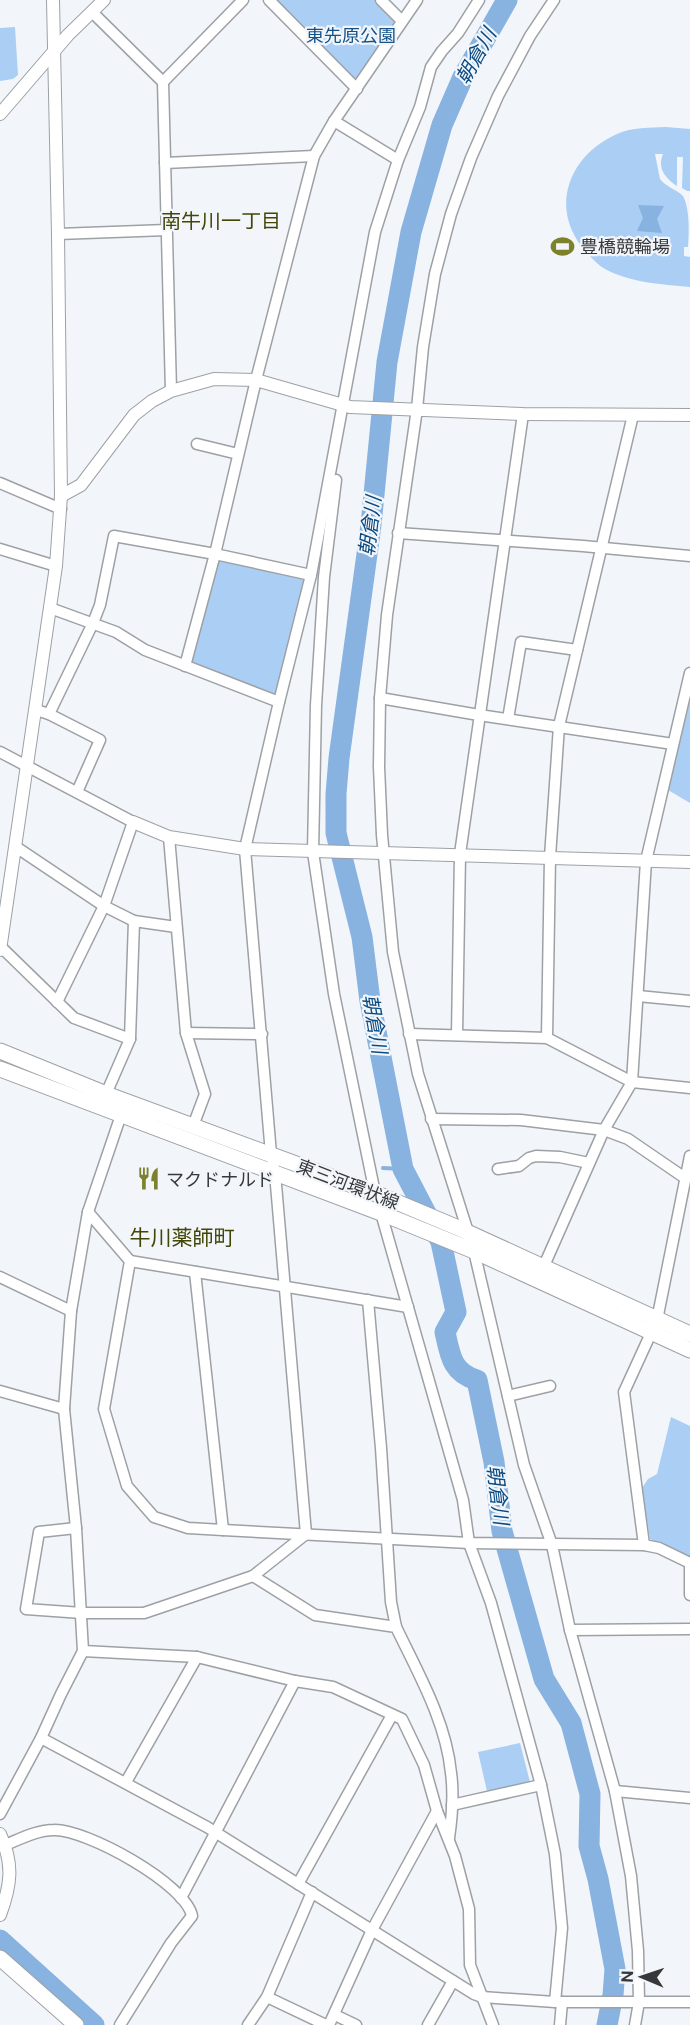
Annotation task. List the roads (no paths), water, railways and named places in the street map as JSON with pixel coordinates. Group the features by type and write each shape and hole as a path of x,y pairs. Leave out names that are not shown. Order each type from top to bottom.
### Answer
{"main road":[{"name":"東三河環状線","path":"0,1051 106,1094 271,1154 382,1205 543,1268 655,1326 690,1350"},
{"name":"東三河環状線","path":"0,1069 275,1173 382,1205"},
{"name":"東三河環状線","path":"465,1239 655,1326 690,1334"},
{"path":"0,1958 76,2025"}],"street":[{"path":"53,0 61,503 56,566 16,847 2,918 0,948 74,1018 130,1039"},
{"path":"0,114 54,52 104,0"},
{"path":"163,82 243,0"},
{"path":"269,0 357,89"},
{"path":"381,0 402,21"},
{"path":"185,666 314,156 334,121 417,0"},
{"path":"479,0 458,33 431,67 420,107 398,160 375,232 346,406 324,577 317,693 317,852 334,994 382,1205 408,1307 541,1785 555,1854 562,1928 561,2025"},
{"path":"554,0 530,36 498,96 471,158 451,214 437,264 413,410 387,615 380,698 380,852 393,952 409,1034 508,1396 524,1465 615,1791 631,1876 638,1951 635,2025"},
{"path":"92,12 163,82 171,391"},
{"path":"334,121 398,160"},
{"path":"165,163 314,156"},
{"path":"58,234 167,230"},
{"path":"61,503 81,485 113,439 134,415 152,401 171,391 214,379 256,380 346,406 524,414 690,415"},
{"path":"306,1534 245,849 311,575 346,406"},
{"path":"457,1035 460,854 524,414"},
{"path":"547,1038 550,856 559,726 633,415"},
{"path":"197,444 238,454"},
{"path":"0,483 61,503"},
{"path":"398,533 506,539 690,556"},
{"path":"50,714 100,604 114,536 311,575"},
{"path":"0,549 56,566"},
{"path":"50,608 116,632 145,650 279,702"},
{"path":"508,719 521,642 577,650"},
{"path":"543,1268 604,1130 632,1082 646,861 690,673"},
{"path":"380,698 673,744"},
{"path":"36,710 50,714 100,740 76,792"},
{"path":"0,752 133,822 169,837 245,849 550,856 690,862"},
{"path":"57,1002 104,906 133,822"},
{"path":"169,837 186,1033 205,1094 193,1126"},
{"path":"16,847 104,906 134,921 176,927"},
{"path":"106,1094 130,1039 134,921"},
{"path":"638,996 690,1002"},
{"path":"186,1033 261,1034"},
{"path":"409,1034 547,1038 632,1082 690,1089"},
{"path":"0,1814 84,1651 76,1528 64,1409 72,1311 88,1212 121,1114"},
{"path":"431,1119 521,1120 604,1130 628,1139 685,1178"},
{"path":"498,1169 519,1166 529,1158 536,1156 560,1157 589,1163"},
{"path":"644,1545 624,1392 655,1326 690,1156"},
{"path":"88,1212 130,1261 408,1307"},
{"path":"130,1261 104,1409 127,1486 154,1517 188,1528 475,1543 644,1545 659,1548 690,1563 690,1595"},
{"path":"195,1272 223,1530"},
{"path":"0,1277 72,1311"},
{"path":"368,1300 391,1602 396,1627 443,1734 452,1773 452,1805 448,1841"},
{"path":"508,1396 550,1386"},
{"path":"0,1391 64,1409"},
{"path":"76,1528 39,1532 26,1609 82,1613 144,1613 253,1576 306,1534"},
{"path":"253,1576 315,1615 396,1627"},
{"path":"570,1630 690,1629"},
{"path":"84,1651 197,1657 333,1688 402,1719 424,1765 437,1811 455,1856 470,1909 470,1965 493,2025"},
{"path":"126,1782 197,1657"},
{"path":"180,1898 295,1681"},
{"path":"298,1884 392,1715"},
{"path":"41,1738 216,1832 482,1997 562,2002 690,2001"},
{"path":"452,1805 541,1785"},
{"path":"615,1791 690,1798"},
{"path":"267,1997 328,2025 335,2015 372,1930 437,1811"},
{"path":"0,1915 7,1894 10,1868 2,1840 54,1830 76,1833 135,1861 160,1878 190,1907 192,1916 160,1960 120,2025"},
{"path":"248,2025 267,1997 312,1892"},
{"path":"428,2025 453,1981"},
{"path":"335,2015 356,2025"}],"waterway":[{"name":"朝倉川","path":"507,0 463,77 442,125 411,232 387,362 371,525 339,758 336,833 362,937 370,1001 403,1169 441,1242 456,1312 445,1332 449,1348 457,1368 477,1380 494,1462 502,1531 544,1679 571,1723 590,1794 589,1846 598,1879 615,1969 607,2025"},
{"path":"383,1168 403,1169"},
{"path":"0,1940 94,2025"}],"place":[{"name":"豊橋競輪場","path":"562,246"},
{"name":"マクドナルド","path":"148,1179"}],"district":[{"name":"南牛川一丁目","path":"221,221"},
{"name":"牛川薬師町","path":"182,1237"}],"park label":[{"name":"東先原公園","path":"351,35"}]}
